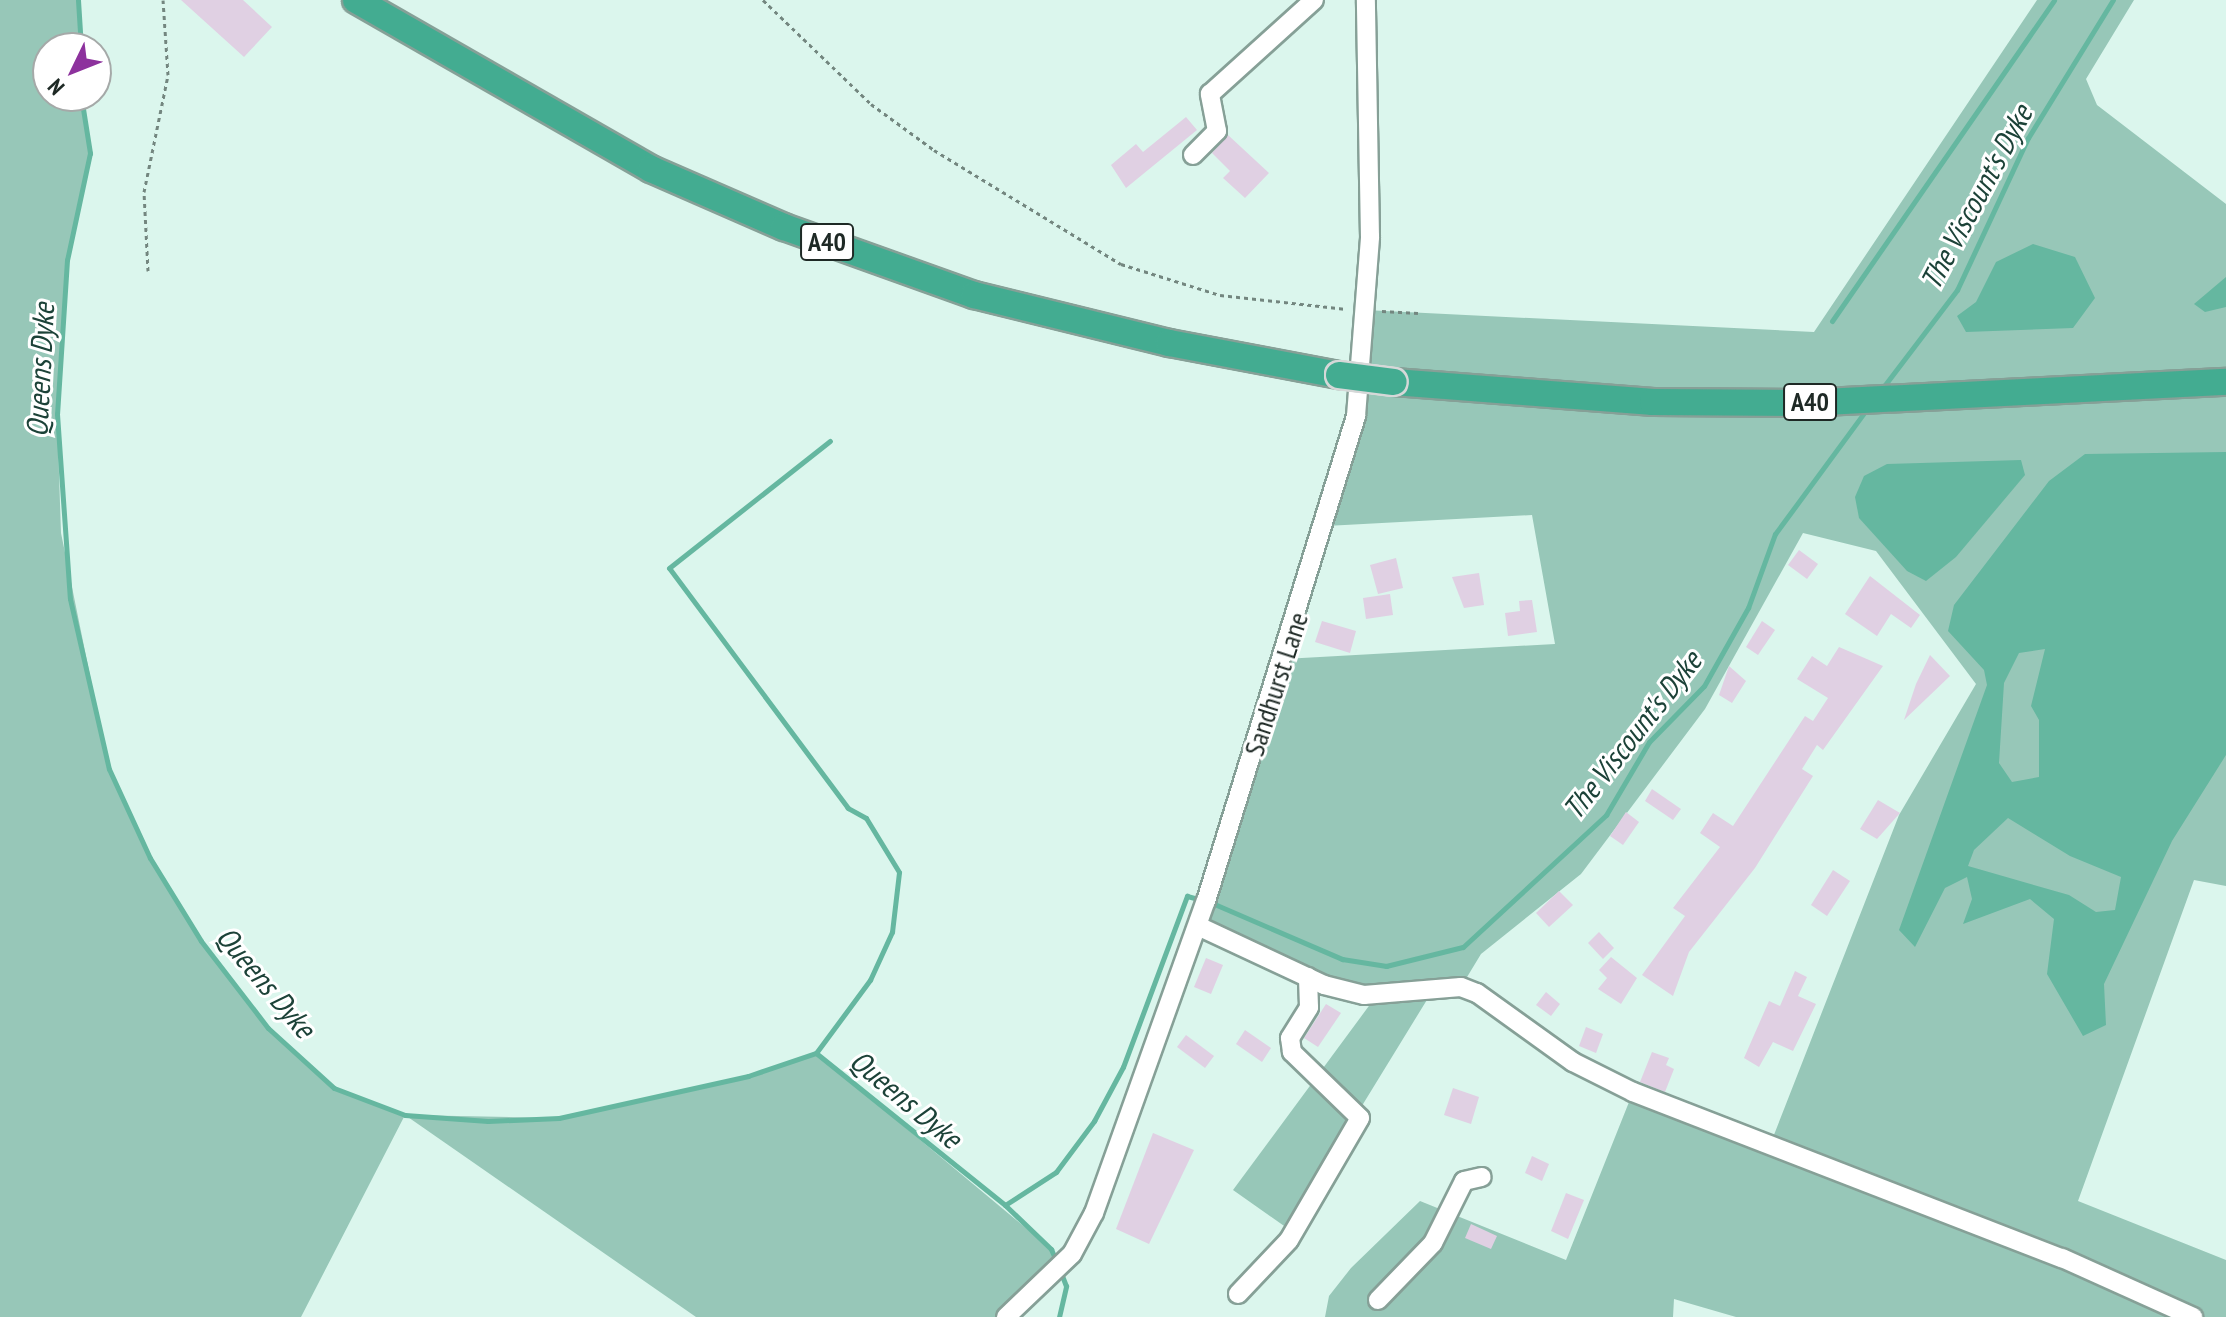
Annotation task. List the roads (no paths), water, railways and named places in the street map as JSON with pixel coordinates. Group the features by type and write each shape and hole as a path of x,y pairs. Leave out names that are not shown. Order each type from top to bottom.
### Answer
{"highway":[{"name":"A40","path":"356,0 651,169 784,227 974,295 1169,343 1339,375 1394,382 1653,402 1805,403 2226,382"}],"street":[{"path":"1193,155 1217,131 1209,115 1217,85 1314,0"},
{"name":"Sandhurst Lane","path":"1006,1317 1072,1254 1094,1213 1198,926 1356,416 1365,310 1366,0"},
{"path":"1198,926 1308,977 1364,995 1461,987 1477,993 1573,1062 1633,1092 2062,1258 2193,1317"},
{"path":"1238,1294 1289,1240 1360,1118 1292,1052 1290,1038 1309,1007 1308,977"},
{"path":"1378,1300 1433,1243 1464,1181 1482,1177"}],"waterway":[{"name":"Queens Dyke","path":"78,0 80,32"},
{"path":"1832,321 2054,0"},
{"name":"The Viscount's Dyke","path":"1881,390 1957,290 2028,138 2113,0"},
{"name":"Queens Dyke","path":"84,112 90,153 67,260 57,414 70,599 109,769 150,858 201,941 268,1028 334,1088 405,1115 488,1121 559,1118 748,1076 816,1053 1005,1205 1051,1249 1057,1263"},
{"name":"The Viscount's Dyke","path":"1212,903 1342,959 1386,966 1463,947 1606,815 1649,742 1704,686 1748,608 1775,534 1866,410"},
{"path":"816,1053 870,980 892,932 899,872 866,818 848,808 669,568 830,441"},
{"name":"The Viscount's Dyke","path":"1005,1205 1056,1172 1094,1121 1123,1067 1187,896 1202,900"},
{"name":"Queens Dyke","path":"1059,1317 1066,1286 1061,1273"}]}
